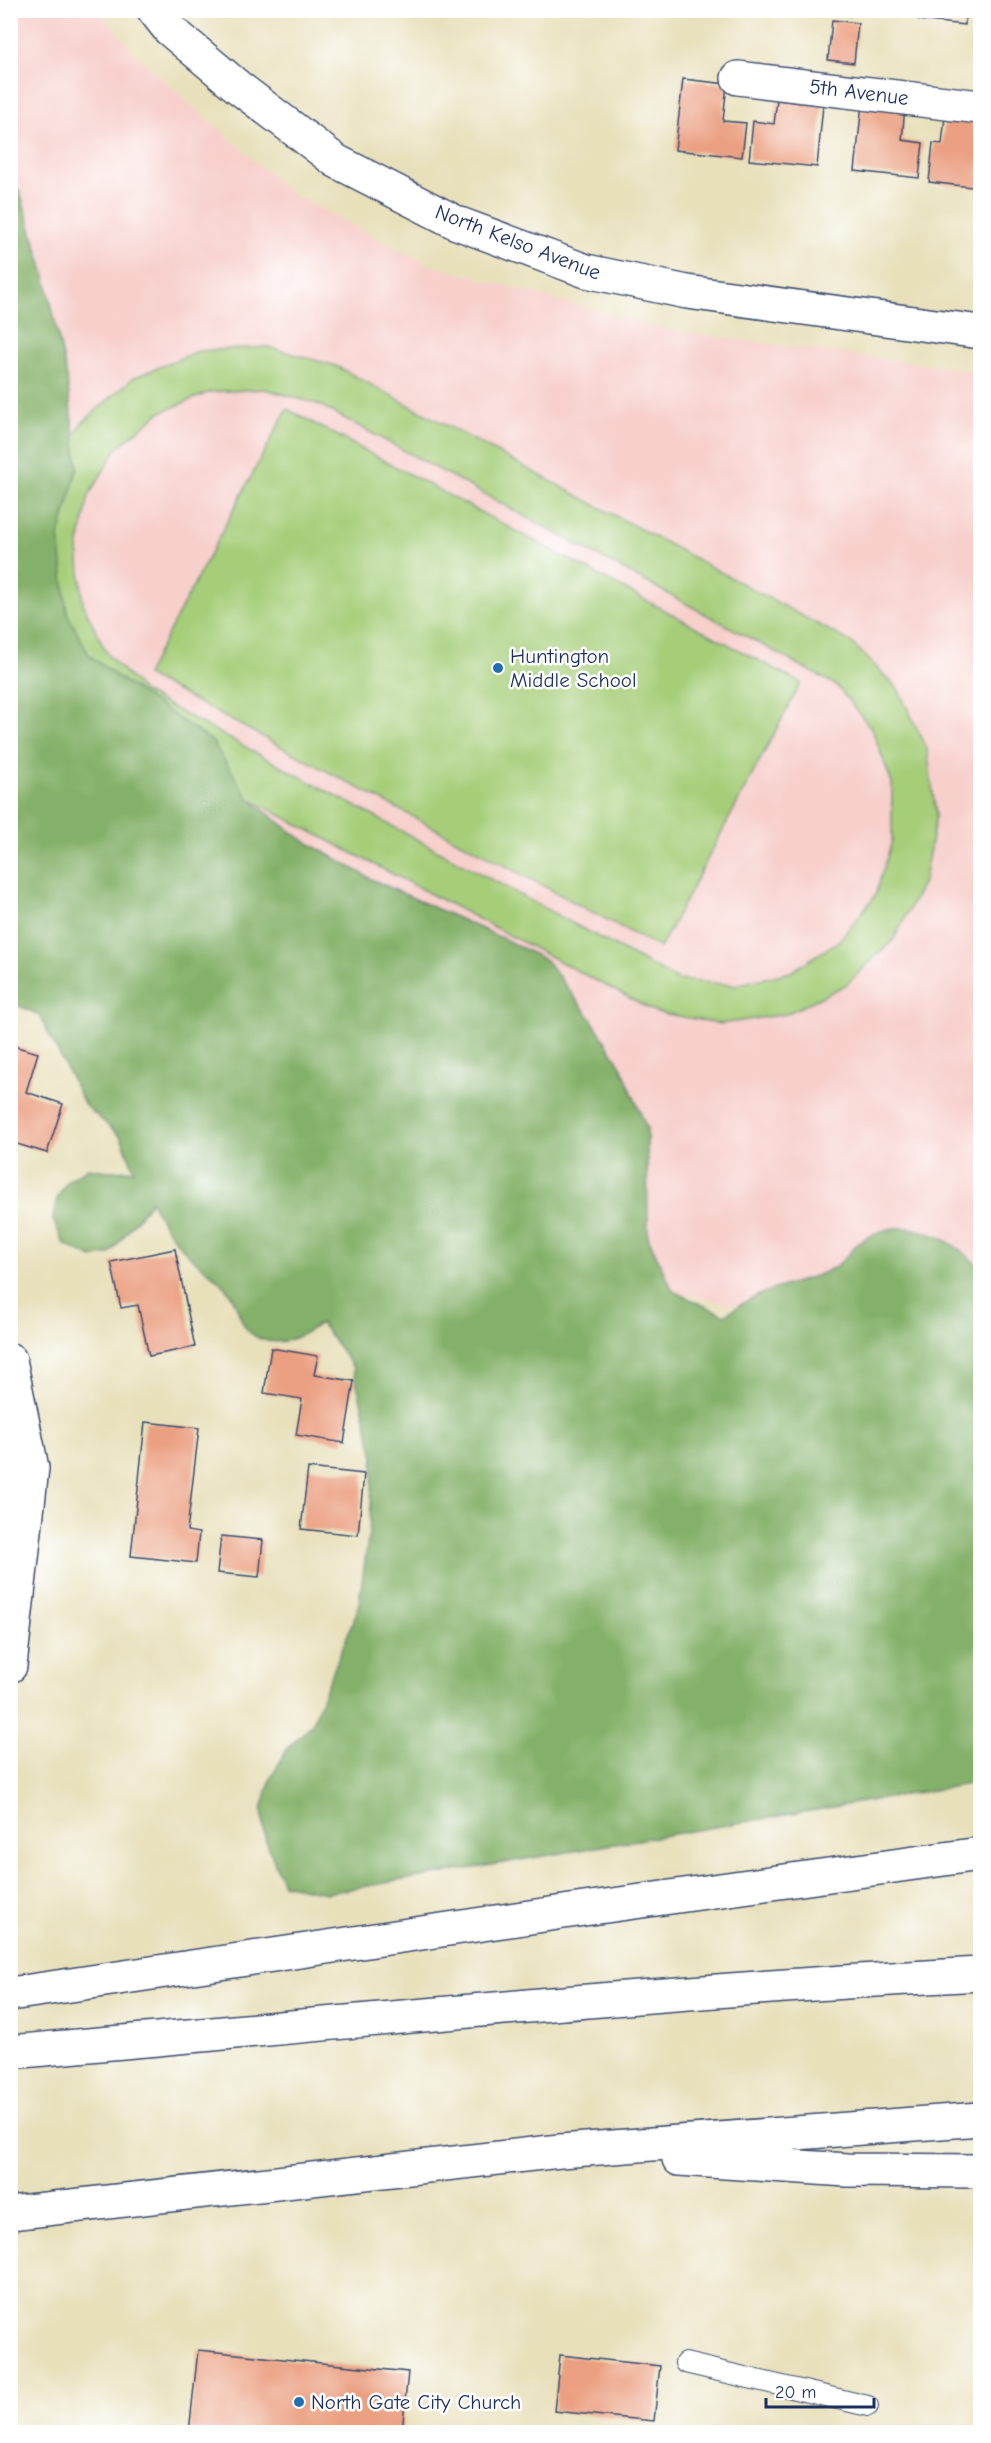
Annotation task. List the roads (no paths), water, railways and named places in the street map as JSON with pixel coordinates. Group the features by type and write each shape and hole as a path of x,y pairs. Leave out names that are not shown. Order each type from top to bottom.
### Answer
{"main road":[{"name":"North Kelso Avenue","path":"154,10 169,29 238,87 336,161 457,223 585,271 687,292 981,332"},
{"name":"5th Avenue","path":"738,78 981,106"},
{"path":"10,1360 32,1468 10,1666"},
{"path":"10,1994 584,1909 981,1854"},
{"path":"10,2052 540,2004 828,1982 981,1974"},
{"path":"10,2213 561,2151 981,2119"},
{"path":"561,2151 847,2170 981,2172"}],"lane":[{"path":"685,2363 868,2406"}],"place":[{"name":"Huntington Middle School","path":"498,668"},
{"name":"North Gate City Church","path":"299,2402"}]}
